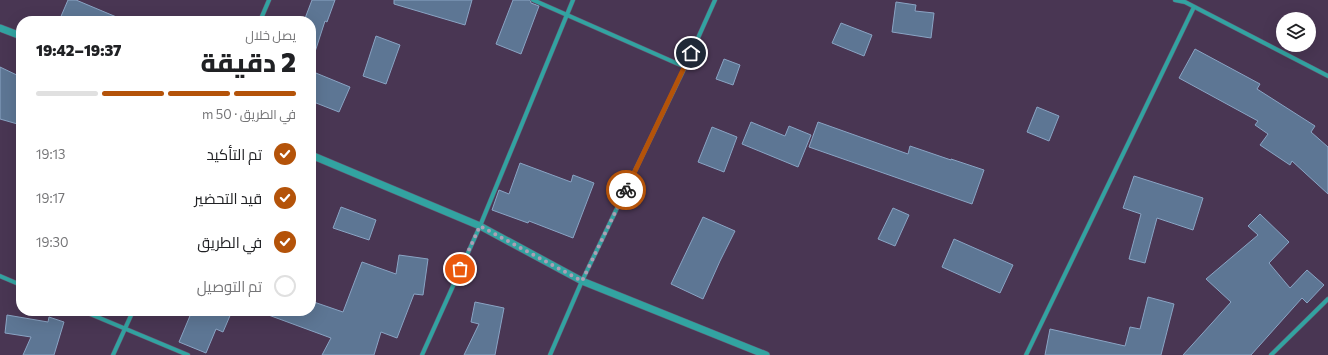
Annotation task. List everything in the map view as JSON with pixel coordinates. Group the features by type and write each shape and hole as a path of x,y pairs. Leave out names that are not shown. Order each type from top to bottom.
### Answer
{"street":[{"path":"262,16 269,0"},
{"path":"533,0 685,67"},
{"path":"422,355 480,226 573,0"},
{"path":"550,355 582,281 685,67 715,0"},
{"path":"1175,0 1185,2 1328,76"},
{"path":"1026,355 1194,7"},
{"path":"0,28 16,34"},
{"path":"316,156 480,226 582,281 766,355"},
{"path":"0,276 16,283"},
{"path":"1271,355 1328,299"},
{"path":"96,316 188,355"},
{"path":"113,355 131,316"}],"building":[{"path":"68,0 76,0 114,16 61,16"},
{"path":"312,0 335,0 327,22 325,21 316,49 316,16 306,16"},
{"path":"394,0 472,0 465,25 394,4"},
{"path":"513,0 530,0 531,3 539,6 521,54 496,44"},
{"path":"896,2 916,5 915,11 934,13 931,38 892,32"},
{"path":"841,23 872,35 864,56 832,43"},
{"path":"376,36 400,45 386,84 363,76"},
{"path":"1195,49 1260,84 1257,89 1315,126 1311,132 1328,147 1328,194 1292,161 1290,165 1260,145 1268,134 1255,125 1258,121 1179,78"},
{"path":"724,59 740,65 733,85 716,79"},
{"path":"0,67 16,75 16,124 0,119"},
{"path":"316,73 350,87 339,112 316,103"},
{"path":"1037,107 1059,116 1049,141 1027,132"},
{"path":"751,122 785,136 789,126 811,135 798,167 742,144"},
{"path":"818,122 908,154 910,146 984,170 972,204 809,147"},
{"path":"712,127 737,137 724,172 698,162"},
{"path":"520,163 571,182 573,175 594,183 573,238 529,221 528,223 492,210 499,190 509,194"},
{"path":"1134,176 1203,198 1193,230 1157,218 1145,263 1129,259 1141,214 1123,208"},
{"path":"341,207 376,220 369,240 333,228"},
{"path":"893,208 909,215 895,246 878,239"},
{"path":"1260,214 1289,242 1269,263 1290,288 1307,270 1324,285 1307,303 1302,298 1251,355 1183,355 1231,302 1206,279 1258,235 1248,226"},
{"path":"703,217 735,231 703,299 671,284"},
{"path":"954,239 1013,265 1000,293 942,267"},
{"path":"399,255 428,259 423,295 414,294 397,338 381,332 374,355 322,355 331,338 271,316 316,316 316,303 343,312 362,262 396,274"},
{"path":"1148,297 1174,304 1161,355 1045,355 1050,329 1125,346 1130,327 1140,329"},
{"path":"475,302 504,308 495,355 464,355 479,324 471,322"},
{"path":"7,315 48,322 49,317 64,322 54,355 23,355 31,337 5,333"},
{"path":"190,316 230,316 223,332 216,329 206,353 179,342"}],"way so far":[{"path":"460,269 480,226 582,281 626,190"}],"route":[{"path":"626,190 691,53"}]}
